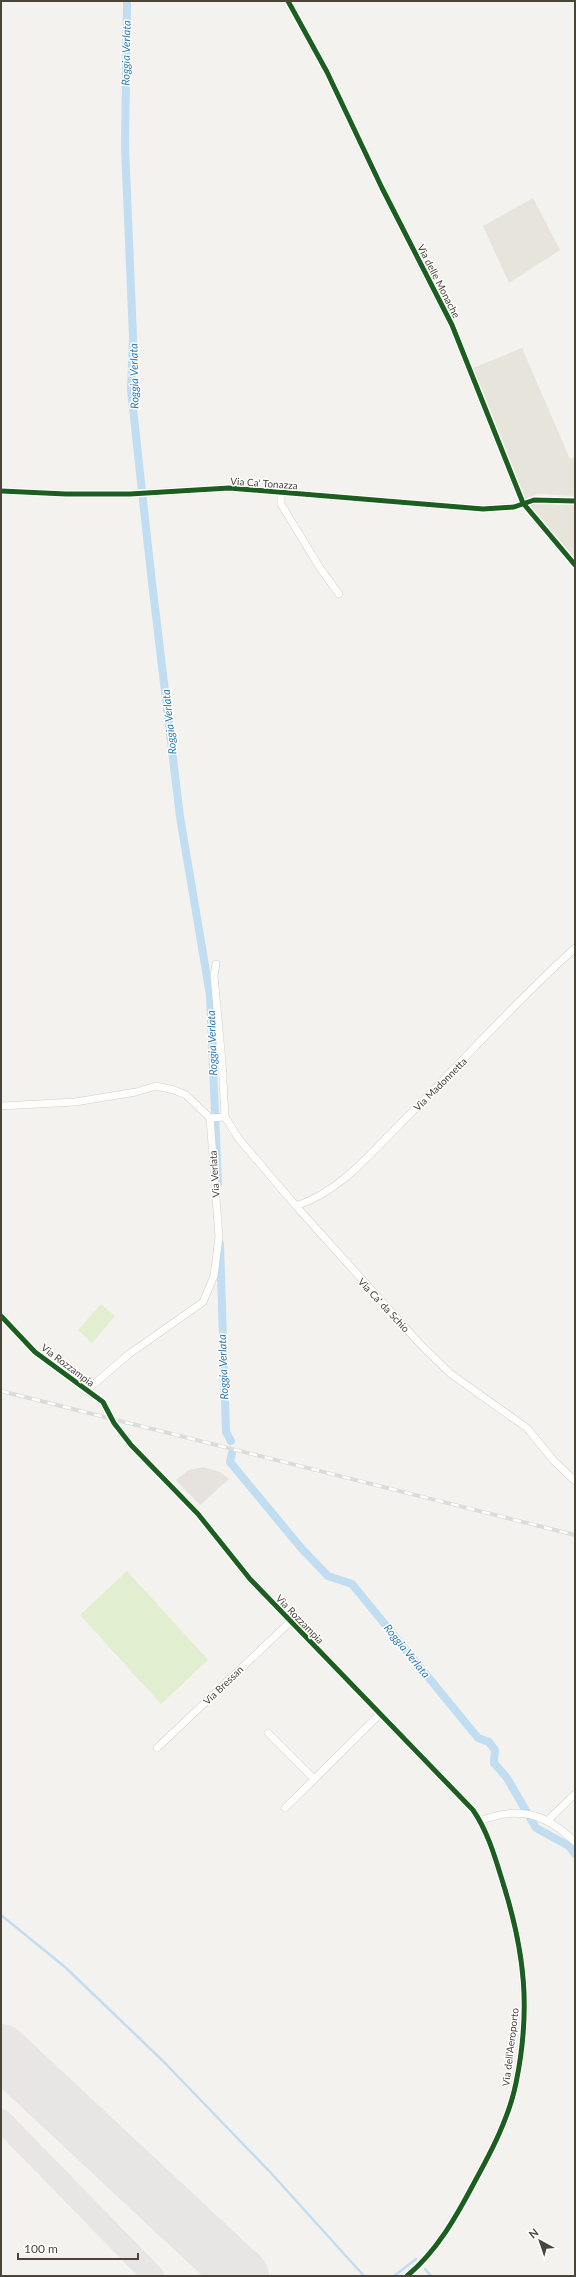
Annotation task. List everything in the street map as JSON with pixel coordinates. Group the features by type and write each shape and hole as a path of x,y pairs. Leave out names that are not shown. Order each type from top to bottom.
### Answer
{"street":[{"name":"Via delle Monache","path":"288,1 327,72 382,188 452,325 524,503 575,566"},
{"name":"Via Ca' Tonazza","path":"1,491 66,494 229,488 482,509 514,507 534,500 575,501"},
{"name":"Via Ca' Tonazza","path":"281,493 281,504 320,568 339,594"},
{"name":"Via Madonnetta","path":"296,1206 314,1200 345,1179 454,1071 548,972 575,948"},
{"name":"Via Verlata","path":"86,1391 129,1354 203,1302 214,1276 219,1237 217,1118 222,1062 214,976 216,964"},
{"path":"1,1106 75,1102 136,1092 156,1086 174,1090 186,1096 217,1118"},
{"name":"Via Ca' da Schio","path":"217,1118 239,1139 296,1206 421,1345 450,1374 527,1428 554,1461 575,1481"},
{"name":"Via Rozzampia","path":"1,1316 35,1352 86,1391 103,1402 107,1410"},
{"name":"Via Rozzampia","path":"114,1423 130,1444 198,1514 250,1579 379,1715 453,1789 480,1821"},
{"name":"Via Bressan","path":"157,1748 290,1622"},
{"path":"285,1808 379,1715"},
{"path":"268,1733 314,1779"},
{"path":"548,1820 575,1794"},
{"path":"480,1821 494,1815 529,1814 548,1820 575,1842"},
{"name":"Via dell'Aeroporto","path":"407,2276 437,2246 462,2206 502,2127 516,2084 525,1995 521,1950 513,1914 494,1854 480,1821"}],"shaded area":[{"path":"533,198 560,250 509,283 483,226"},
{"path":"449,327 468,370 522,348 570,459 575,457 575,496 537,494 524,503"},
{"path":"538,501 575,503 575,563 528,508"},
{"path":"203,1467 220,1472 229,1479 200,1505 176,1480 189,1470"}],"green space":[{"path":"101,1304 115,1316 92,1343 78,1330"},
{"path":"127,1571 208,1660 161,1704 80,1615"}],"waterway":[{"name":"Roggia Verlata","path":"127,1 125,147 133,337 131,390 180,817 210,995 218,1184"},
{"name":"Roggia Verlata","path":"220,1244 226,1432 231,1441"},
{"name":"Roggia Verlata","path":"232,1453 230,1462 302,1549 328,1576 352,1584 478,1738 489,1742 495,1750 494,1763 507,1778 536,1828 569,1846 575,1854"},
{"path":"1,1915 65,1967 163,2061 271,2173 364,2276"},
{"path":"394,2276 416,2259"},
{"path":"425,2269 431,2276"}],"taxiway":[{"path":"1,2120 153,2276"},
{"path":"214,2276 225,2260"}],"runway":[{"path":"1,2051 242,2276"}],"tunnel":[{"path":"107,1410 114,1423"}],"railway":[{"path":"1,1391 575,1535"}],"cycle path":[{"path":"288,1 327,72 382,188 452,325 523,503 575,565"},
{"path":"1,491 66,494 130,494 229,488 483,509 514,507 534,500 575,501"},
{"path":"1,1316 35,1352 103,1402 114,1423 131,1445 198,1514 250,1579 473,1810 491,1845 510,1909 521,1958 524,2006 521,2056 516,2083 509,2109 499,2134 460,2208 437,2245 407,2276"}]}
